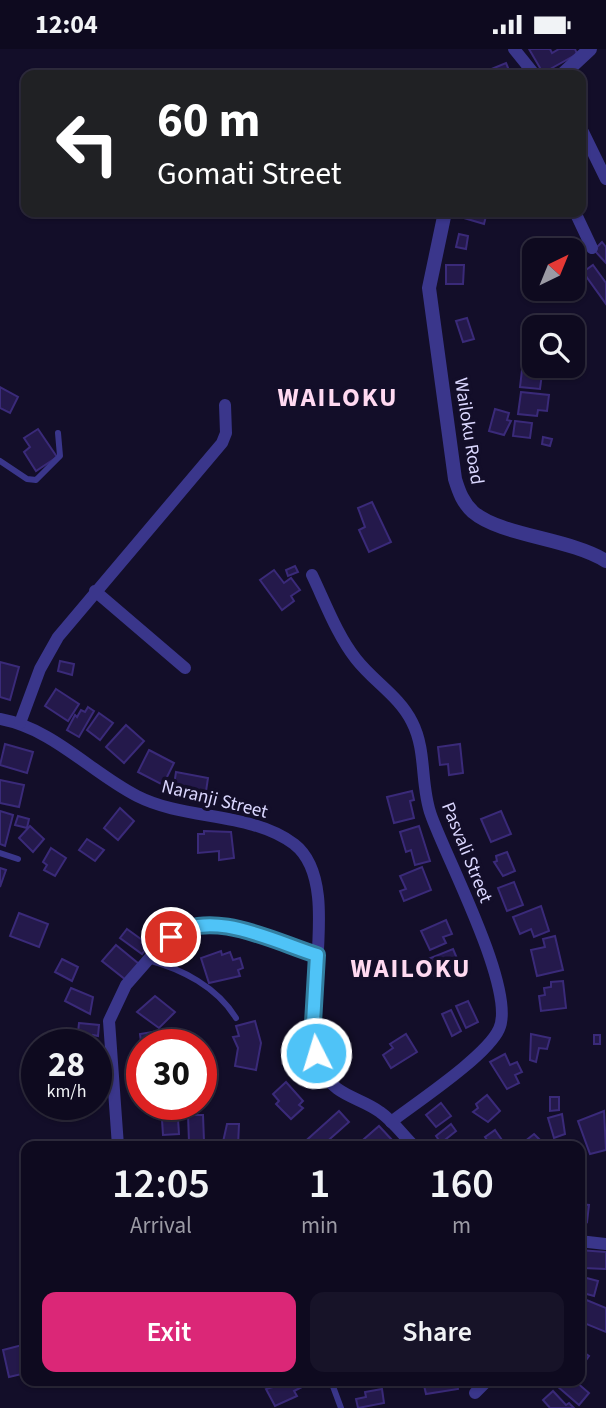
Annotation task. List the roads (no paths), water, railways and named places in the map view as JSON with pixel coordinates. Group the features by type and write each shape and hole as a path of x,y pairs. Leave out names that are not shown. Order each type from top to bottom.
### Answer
{"street":[{"path":"514,49 531,70"},
{"path":"567,70 590,49"},
{"path":"586,138 606,179"},
{"name":"Wailoku Road","path":"444,217 429,288 455,479 462,500 474,513 490,522 573,545 606,561"},
{"path":"577,217 592,248"},
{"path":"20,723 46,656 95,591 218,450 226,433 225,405"},
{"name":"Pasvali Street","path":"312,575 357,660 405,709 414,725 419,739 430,813 492,962 502,1006 500,1028 486,1047 391,1122"},
{"path":"95,591 185,668"},
{"name":"Naranji Street","path":"0,719 38,730 108,779 159,806 232,820 273,832 297,846 315,881 320,911 313,1023 316,1053 323,1072 343,1094 366,1103 391,1122 409,1141"},
{"path":"118,1141 109,1021 126,985 180,930 208,925 229,927 317,955"},
{"path":"585,1242 606,1244"},
{"path":"475,1393 482,1386"}],"lane":[{"path":"0,461 27,479 36,479 61,456 58,433"},
{"path":"0,853 18,859"},
{"path":"148,960 174,967 198,981 230,1008 236,1018"},
{"path":"333,1386 341,1408"}],"district":[{"name":"WAILOKU","path":"338,397"},
{"name":"WAILOKU","path":"411,968"}]}
